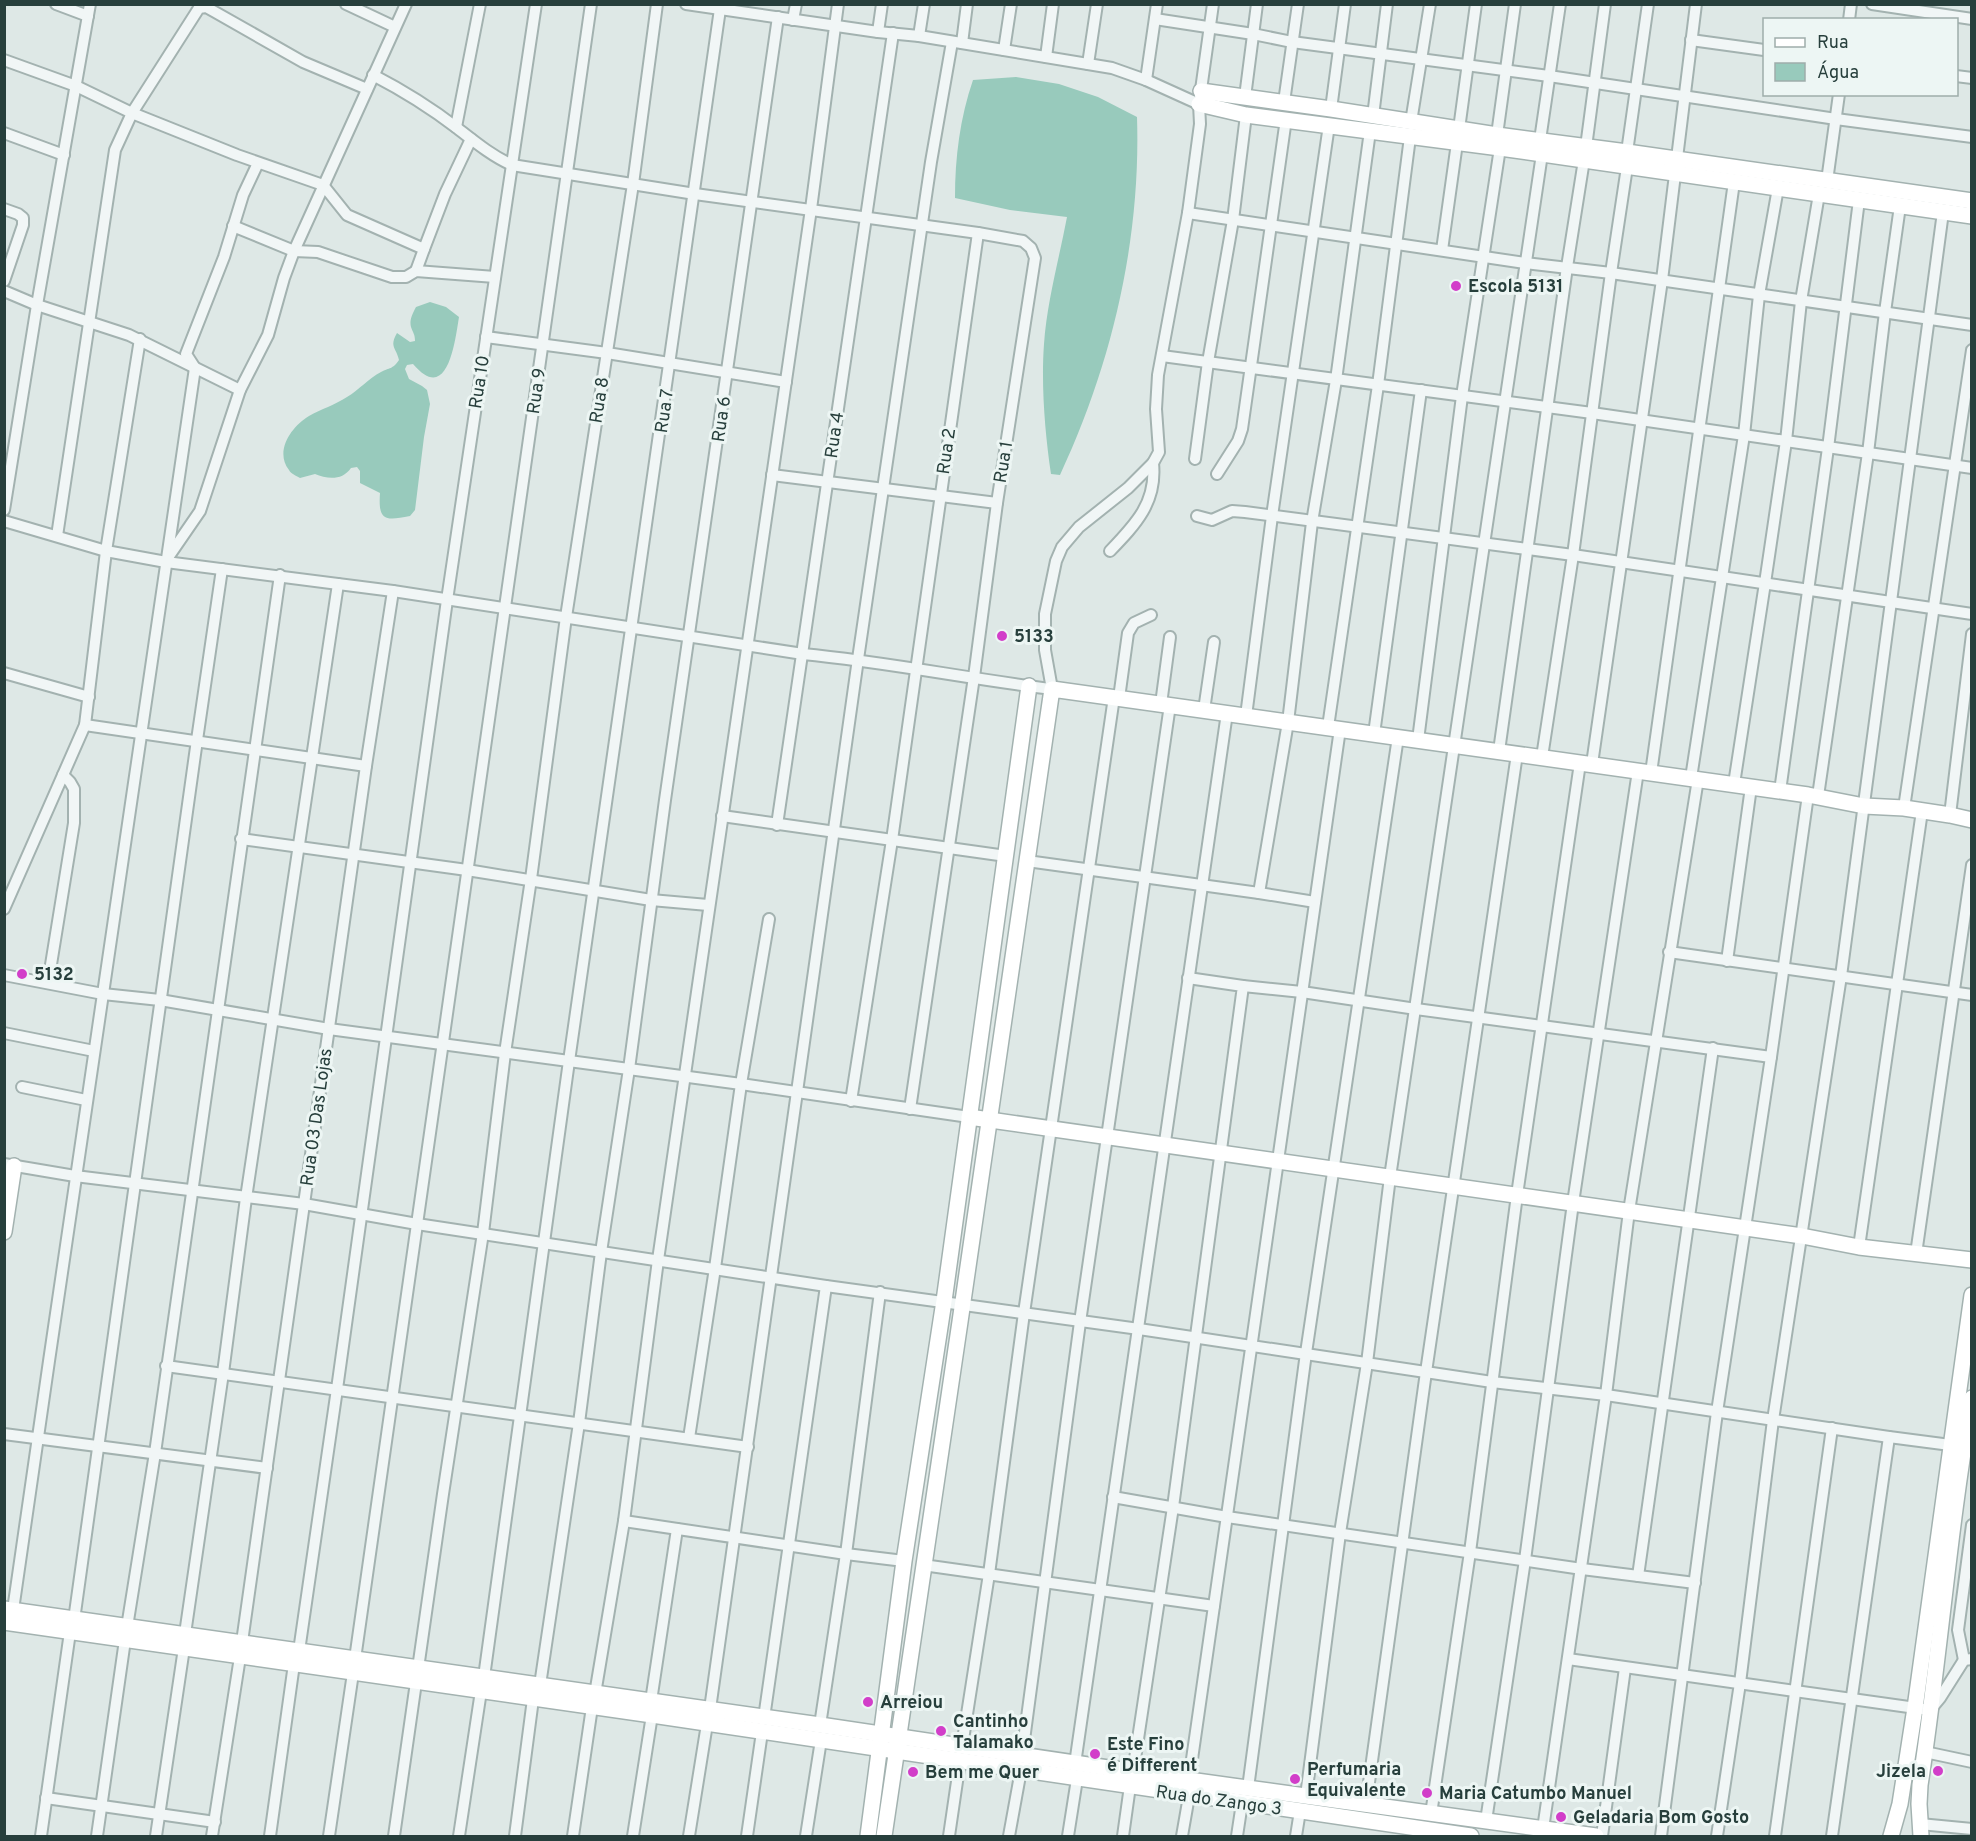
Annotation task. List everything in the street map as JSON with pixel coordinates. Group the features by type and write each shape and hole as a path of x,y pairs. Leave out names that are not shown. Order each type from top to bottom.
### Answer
{"street":[{"path":"4,510 37,305 89,10 56,4"},
{"path":"346,4 395,27"},
{"path":"166,562 200,511 240,390 268,335 294,251 406,4"},
{"path":"456,127 480,4"},
{"name":"Rua 10","path":"270,1836 337,1389 447,600 536,4"},
{"name":"Rua 9","path":"329,1836 591,4"},
{"name":"Rua 8","path":"394,1836 483,1233 505,1053 566,617 633,184 657,4"},
{"path":"686,4 720,9 750,9 793,20 919,36 1112,68 1177,94 1200,97 1245,97 1284,102 1331,109 1372,123 1498,142 1677,166 1827,181 1971,201"},
{"path":"793,20 796,4"},
{"path":"573,1836 624,1521 708,905 811,210 838,4"},
{"path":"878,32 882,4"},
{"path":"919,36 924,4"},
{"path":"689,1836 709,1717 796,1092 922,225 957,43 968,4"},
{"path":"1004,50 1011,4"},
{"path":"1046,57 1053,4"},
{"path":"1088,64 1097,4"},
{"path":"1146,80 1157,4"},
{"path":"884,1836 991,1120 1052,688 1045,650 1045,614 1056,561 1062,547 1079,527 1128,488 1153,463 1159,452 1156,409 1158,375 1188,213 1200,124 1200,97 1213,4"},
{"path":"1245,97 1257,4"},
{"path":"1284,102 1298,4"},
{"path":"1331,109 1345,4"},
{"path":"1259,893 1288,722 1312,522 1336,380 1387,4"},
{"path":"1182,1836 1250,1346 1316,902 1357,528 1430,4"},
{"path":"1442,250 1476,4"},
{"path":"1418,740 1515,4"},
{"path":"1306,1796 1340,1533 1367,1363 1390,1177 1525,263 1560,4"},
{"path":"1499,752 1605,4"},
{"path":"1542,757 1573,555 1648,4"},
{"path":"1431,1814 1470,1552 1517,1195 1542,1026 1622,562 1662,280 1696,4"},
{"path":"1872,4 1971,19"},
{"path":"57,536 116,150 132,113 199,8 206,7 303,62 367,89"},
{"name":"Rua 7","path":"459,1836 521,1415 569,1061 720,9"},
{"name":"Rua 6","path":"515,1836 579,1423 601,1251 629,1070 651,900 778,17"},
{"path":"1155,19 1292,42 1593,82 1971,137"},
{"name":"Rua 4","path":"777,825 893,33"},
{"path":"1691,40 1763,50"},
{"path":"4,60 76,86 132,113 258,163 323,185 347,215 424,249"},
{"path":"373,75 394,86 456,127 498,159 512,165 695,194 978,233"},
{"path":"1827,181 1839,96"},
{"path":"1200,97 1246,115 1329,125 1372,123"},
{"path":"1195,459 1208,362 1233,220 1246,115"},
{"path":"1217,474 1238,441 1242,429 1286,119"},
{"path":"1246,716 1272,516 1329,125"},
{"path":"4,133 63,155"},
{"path":"416,272 444,194 471,140"},
{"path":"7,1614 38,1438 86,1100 104,994 125,831 195,368 186,354 224,257 232,226 258,163"},
{"path":"1677,166 1734,182 1971,216"},
{"path":"1486,1821 1525,1560 1573,1203 1677,571 1734,182"},
{"path":"1543,1829 1582,1569 1629,1211 1669,952 1721,577 1744,435 1760,295 1778,188"},
{"path":"1734,784 1786,441 1801,301 1819,194"},
{"path":"1780,791 1828,447 1858,200"},
{"path":"1662,1836 1717,1412 1771,1057 1782,968 1847,594 1900,206"},
{"path":"4,209 23,218 23,225 4,280"},
{"path":"1717,1836 1740,1683 1773,1420 1841,976 1943,212"},
{"path":"1188,213 1971,325"},
{"path":"232,226 294,251 318,252 392,277 406,277 416,272 495,277"},
{"name":"Rua 1","path":"910,1109 974,677 997,503 1035,258 1031,248 1023,241 978,233"},
{"name":"Rua 2","path":"851,1101 978,233"},
{"path":"4,291 37,305 140,339 240,390"},
{"path":"486,337 607,353 786,382"},
{"path":"4,909 85,725 106,551 140,339"},
{"path":"1904,808 1971,350"},
{"path":"1162,356 1592,413 1971,468"},
{"path":"1374,734 1421,390"},
{"path":"1110,551 1132,529 1147,505 1155,480 1153,463"},
{"path":"772,475 997,503"},
{"path":"1197,516 1212,519 1232,511 1272,516 1573,555 1971,614"},
{"path":"4,521 106,551 166,562 393,591 803,654 858,659 915,670 1813,795 1864,806 1904,808 1971,820"},
{"path":"41,1836 99,1446 196,740 222,569"},
{"path":"97,1836 155,1453 280,575"},
{"path":"156,1836 224,1373 272,1019 338,584"},
{"name":"Rua 03 Das Lojas","path":"213,1836 393,591"},
{"path":"949,1836 1116,698 1128,633 1134,623 1151,615"},
{"path":"1950,815 1971,634"},
{"path":"1010,1836 1047,1581 1106,1137 1145,877 1166,704 1170,637"},
{"path":"1204,710 1214,642"},
{"path":"4,673 89,697"},
{"path":"868,1836 904,1561 944,1301 1029,686"},
{"path":"1068,1836 1113,1497 1227,713"},
{"path":"85,725 366,766"},
{"path":"1248,1788 1306,1353 1398,737"},
{"path":"1362,1836 1426,1372 1517,754"},
{"path":"48,984 74,823 74,789 63,776"},
{"path":"1727,961 1751,787"},
{"path":"1859,1247 1922,811"},
{"path":"722,816 1006,856"},
{"path":"242,840 531,879 651,900 708,905"},
{"path":"1028,861 1316,902"},
{"path":"1916,1254 1971,865"},
{"path":"689,1438 716,1268 741,1084 769,919"},
{"path":"1669,952 1971,995"},
{"path":"4,975 104,994 160,1000 329,1029 741,1084 1745,1227 1859,1247 1971,1260"},
{"path":"1188,978 1771,1057"},
{"path":"1123,1836 1173,1507 1194,1337 1243,986"},
{"path":"4,1033 94,1051"},
{"path":"1638,1576 1713,1048"},
{"path":"22,1087 86,1100"},
{"path":"4,1232 9,1165 75,1176 304,1204 417,1224 826,1286 1306,1353 1492,1382 1606,1395 1961,1446"},
{"path":"747,1836 826,1286"},
{"path":"806,1836 880,1292"},
{"path":"1961,1446 1971,1295"},
{"path":"166,1366 748,1447"},
{"path":"1891,1836 1922,1709 1961,1446 1971,1398"},
{"path":"1775,1836 1832,1428"},
{"path":"4,1434 267,1468"},
{"path":"1832,1836 1889,1437"},
{"path":"1113,1497 1227,1517 1582,1569 1695,1583"},
{"path":"624,1521 904,1561"},
{"path":"1568,1659 1922,1709 1941,1698 1968,1659 1958,1630 1971,1525"},
{"path":"633,1836 677,1529"},
{"path":"923,1565 1214,1606"},
{"name":"Rua do Zango 3","path":"7,1614 126,1634 1022,1762 1189,1788 1242,1803 1364,1820 1421,1833 1471,1836"},
{"path":"1602,1836 1625,1668"},
{"path":"1922,1709 1925,1752 1920,1785 1921,1830 1971,1829"},
{"path":"1925,1752 1971,1762"},
{"path":"1189,1788 1248,1788 1596,1836"},
{"path":"46,1798 215,1822"},
{"path":"1237,1836 1242,1803"},
{"path":"1296,1836 1300,1811"}],"water":[{"path":"1016,77 1059,84 1098,97 1137,117 1134,209 1120,300 1095,390 1060,475 1051,474 1044,409 1043,360 1048,312 1067,217 1010,210 955,198 959,138 973,80"},
{"path":"430,302 446,307 459,317 452,353 442,373 434,377 425,375 413,364 407,365 405,369 409,379 427,390 430,404 415,510 410,516 385,517 380,509 380,493 360,483 360,471 357,467 351,468 339,477 329,478 315,474 300,478 291,473 283,455 291,432 303,420 342,400 384,370 391,368 399,360 393,344 397,333 410,342 415,341 411,319 416,307"}],"place":[{"name":"Escola 5131","path":"1456,286"},
{"name":"5133","path":"1002,636"},
{"name":"5132","path":"22,974"},
{"name":"Arreiou","path":"868,1702"},
{"name":"Cantinho Talamako","path":"941,1731"},
{"name":"Este Fino é Different","path":"1095,1754"},
{"name":"Jizela","path":"1938,1771"},
{"name":"Bem me Quer","path":"913,1772"},
{"name":"Perfumaria Equivalente","path":"1295,1779"},
{"name":"Maria Catumbo Manuel","path":"1427,1793"},
{"name":"Geladaria Bom Gosto","path":"1561,1817"}]}
